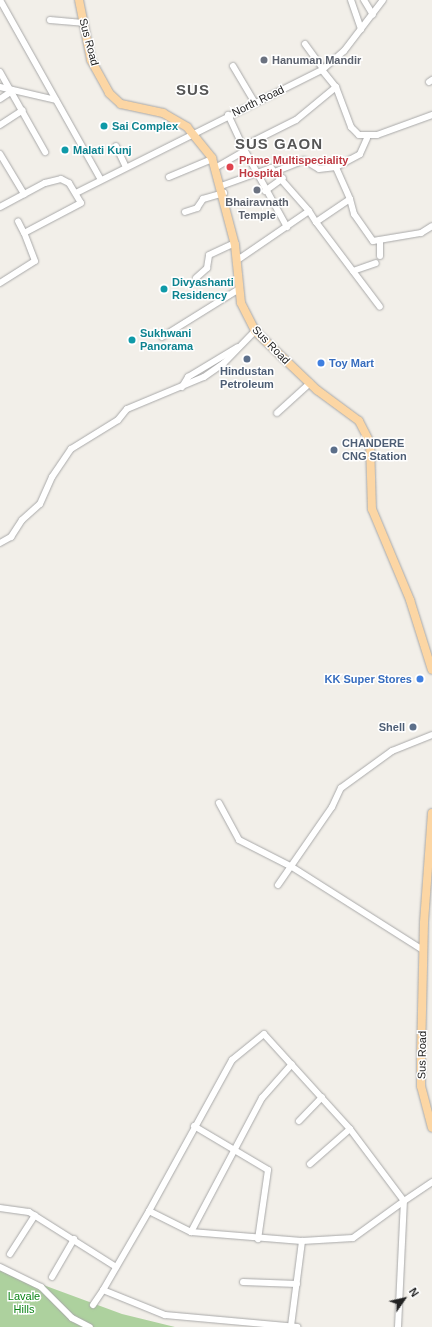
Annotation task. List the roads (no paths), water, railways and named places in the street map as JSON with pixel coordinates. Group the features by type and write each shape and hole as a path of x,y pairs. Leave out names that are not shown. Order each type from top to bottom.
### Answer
{"main road":[{"name":"Sus Road","path":"79,0 91,60 109,93 121,104 163,113 194,132 212,159 222,189 235,243 241,303 255,331 310,383 359,421 370,443 372,509 410,600 432,670"},
{"name":"Sus Road","path":"432,813 423,950 422,1086 432,1128"}],"street":[{"path":"0,0 101,180"},
{"path":"351,0 361,29"},
{"path":"364,0 373,15"},
{"name":"North Road","path":"76,193 254,102 322,70 361,29 384,0"},
{"path":"50,20 83,23"},
{"path":"305,44 322,70 336,87 351,127 359,135 367,138"},
{"path":"233,66 254,102"},
{"path":"0,72 45,152"},
{"path":"0,86 11,91 56,100"},
{"path":"215,168 244,149 296,120 336,87"},
{"path":"0,99 11,91"},
{"path":"0,124 22,111"},
{"path":"277,171 304,160 319,169 336,168 352,160 367,138 432,115"},
{"path":"228,116 265,191 287,227"},
{"path":"359,135 362,146"},
{"path":"116,146 126,167"},
{"path":"0,154 24,194"},
{"path":"169,177 212,159"},
{"path":"185,212 197,208 203,199 222,189 256,173 271,168 277,171 309,211 380,307"},
{"path":"336,168 350,199 354,214 372,240 421,233 432,226"},
{"path":"265,191 283,178"},
{"path":"0,207 24,194 61,179 76,193 81,202 24,234"},
{"path":"316,222 350,199"},
{"path":"236,261 309,211"},
{"path":"0,283 35,262 18,221"},
{"path":"380,240 380,256"},
{"path":"196,278 207,268 209,255 235,243"},
{"path":"353,271 376,262"},
{"path":"162,337 239,289"},
{"path":"0,543 11,537 22,520 40,504 52,477 71,448 118,420 127,409 182,387 224,363 255,331"},
{"path":"277,413 310,383"},
{"path":"278,886 292,867 341,788 392,751 432,735"},
{"path":"219,803 239,840 292,867 423,950"},
{"path":"93,1306 149,1211 194,1126 232,1060 259,1035 266,1035 350,1129 404,1201 398,1327"},
{"path":"191,1232 233,1150 262,1098 292,1064"},
{"path":"299,1121 322,1097"},
{"path":"194,1126 233,1150 265,1166 269,1172 258,1239"},
{"path":"310,1164 350,1129"},
{"path":"149,1211 191,1232 258,1239 302,1241 353,1238 432,1182"},
{"path":"0,1208 35,1215 116,1267"},
{"path":"10,1254 35,1215"},
{"path":"52,1277 74,1239"},
{"path":"292,1326 302,1241"},
{"path":"0,1268 41,1287 72,1318 90,1327"},
{"path":"243,1282 297,1284"},
{"path":"103,1290 165,1315 297,1327"}],"place":[{"name":"Hanuman Mandir","path":"264,60"},
{"name":"Sai Complex","path":"104,126"},
{"name":"Malati Kunj","path":"65,150"},
{"name":"Prime Multispeciality Hospital","path":"230,167"},
{"name":"Bhairavnath Temple","path":"257,190"},
{"name":"Divyashanti Residency","path":"164,289"},
{"name":"Sukhwani Panorama","path":"132,340"},
{"name":"Hindustan Petroleum","path":"247,359"},
{"name":"Toy Mart","path":"321,363"},
{"name":"CHANDERE CNG Station","path":"334,450"},
{"name":"KK Super Stores","path":"420,679"},
{"name":"Shell","path":"413,727"}],"district":[{"name":"SUS","path":"193,90"},
{"name":"SUS GAON","path":"279,144"}],"park label":[{"name":"Lavale Hills","path":"24,1303"}]}
